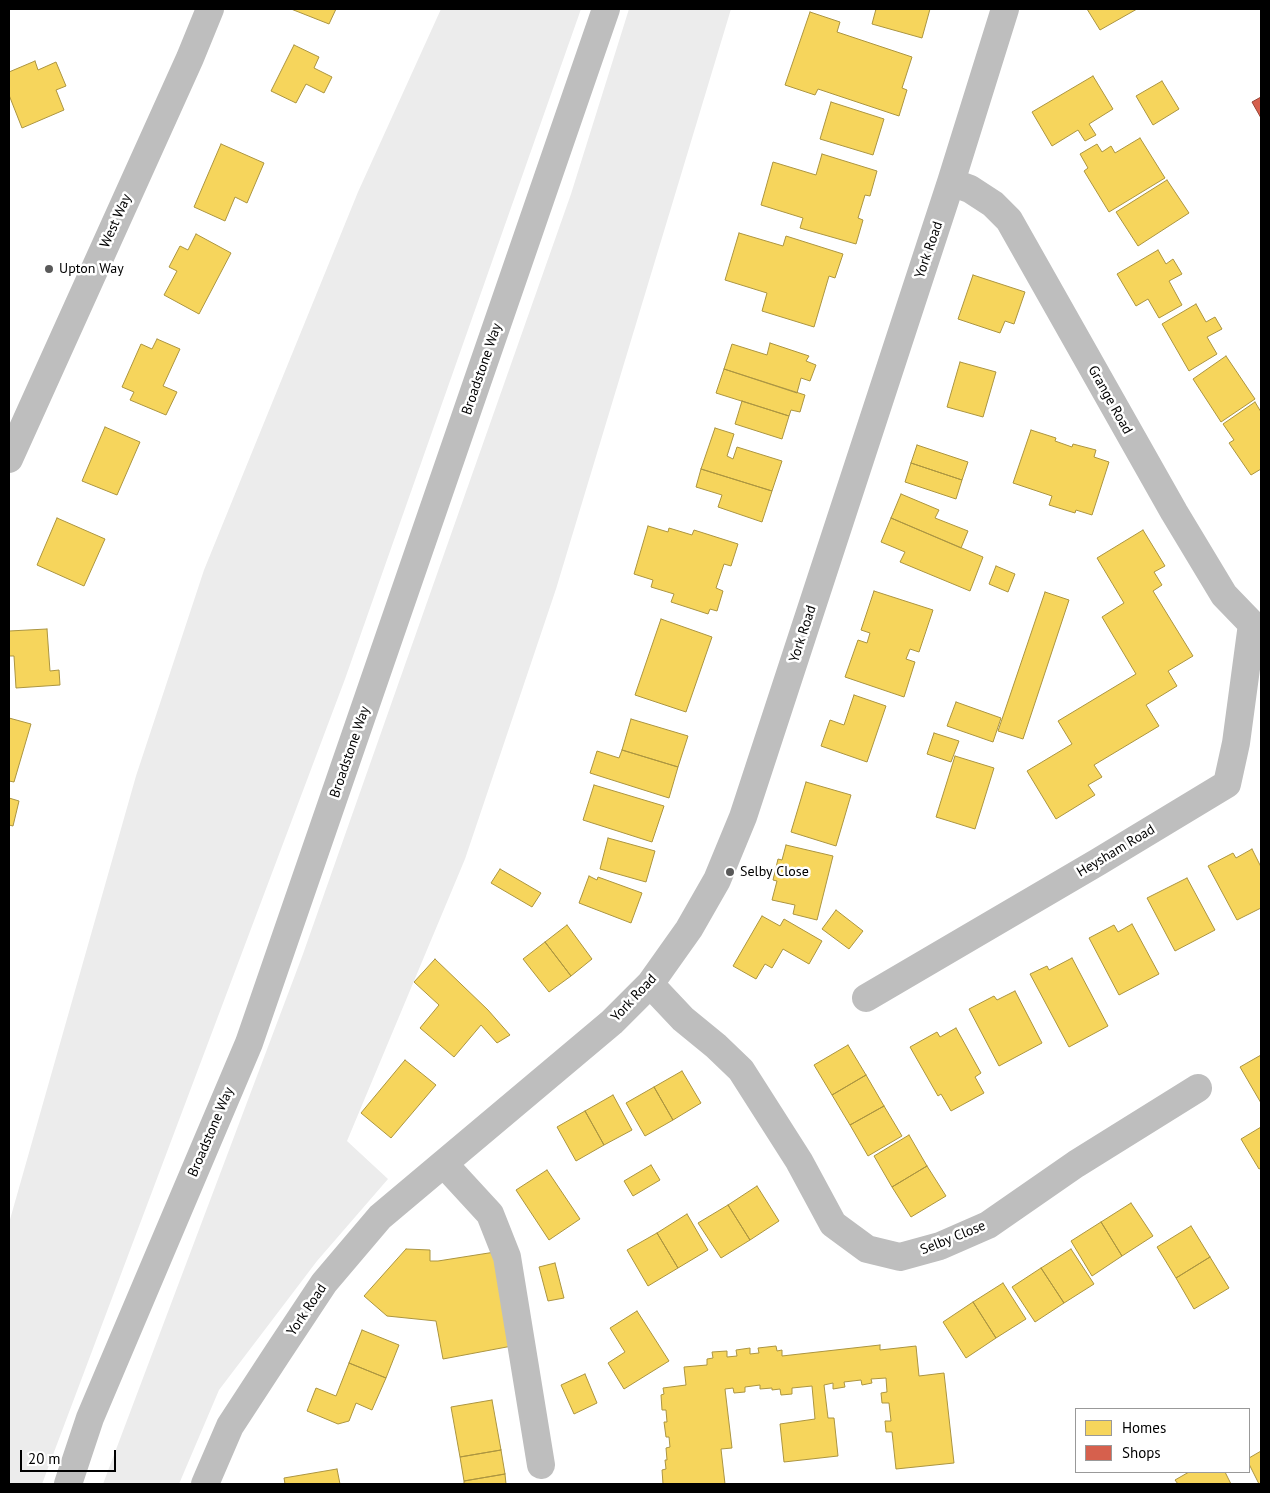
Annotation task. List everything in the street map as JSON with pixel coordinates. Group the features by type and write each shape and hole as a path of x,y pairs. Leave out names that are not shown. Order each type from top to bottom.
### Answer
{"street":[{"name":"West Way","path":"9,459 190,58 210,9"},
{"name":"Broadstone Way","path":"68,1484 90,1418 249,1043 606,9"},
{"name":"York Road","path":"205,1484 230,1426 324,1283 380,1217 612,1022 650,984 689,929 717,880 743,817 952,182 1005,9"},
{"name":"Grange Road","path":"952,182 978,194 993,204 1009,220 1205,564 1224,595 1257,626"},
{"name":"Heysham Road","path":"866,998 1227,784 1257,626"},
{"name":"Selby Close","path":"650,984 683,1019 716,1046 741,1070 799,1161 833,1224 867,1249 900,1257 940,1246 988,1225 1076,1164 1198,1088"},
{"path":"444,1164 490,1214 507,1257 541,1465"}],"shaded area":[{"path":"441,9 581,9 345,679 42,1484 9,1484 9,1223 136,776 204,570 358,192"},
{"path":"629,9 731,9 556,589 465,859 347,1141 388,1179 317,1261 219,1390 179,1484 103,1484 303,954 571,194"}],"building: Homes":[{"path":"291,9 336,9 329,24"},
{"path":"876,9 930,9 922,38 872,24"},
{"path":"1087,9 1137,9 1100,30"},
{"path":"810,12 840,22 837,32 912,57 902,88 907,90 899,116 818,89 815,95 785,85"},
{"path":"294,45 319,57 314,68 332,77 324,93 306,84 296,103 271,91"},
{"path":"35,61 38,70 56,62 66,86 56,90 64,110 22,128 9,95 9,72"},
{"path":"1093,76 1113,109 1089,124 1096,135 1085,141 1078,130 1052,146 1032,112"},
{"path":"1162,81 1179,109 1153,125 1136,96"},
{"path":"831,102 884,119 873,155 820,139"},
{"path":"1140,138 1165,178 1109,212 1084,171 1088,168 1080,154 1097,144 1102,152 1111,146 1115,153"},
{"path":"221,144 264,163 247,203 235,197 225,221 194,207"},
{"path":"822,154 877,171 870,196 865,195 858,218 863,220 856,244 800,228 803,218 761,205 773,162 816,175"},
{"path":"1167,180 1189,213 1138,246 1116,212"},
{"path":"739,233 783,246 786,236 843,254 835,278 829,276 814,327 762,311 767,293 725,280"},
{"path":"196,234 231,253 199,314 164,295 177,271 169,267 180,246 188,250"},
{"path":"1158,250 1166,264 1173,259 1182,274 1169,281 1182,305 1159,318 1148,299 1136,306 1117,274"},
{"path":"973,275 1025,292 1014,324 1005,321 1000,333 958,319"},
{"path":"1196,304 1206,322 1215,317 1222,329 1207,337 1217,354 1189,371 1162,324"},
{"path":"157,339 180,349 163,386 177,392 166,415 130,400 134,392 122,387 141,344 152,349"},
{"path":"770,343 809,356 806,361 816,365 810,381 801,378 797,393 724,369 732,344 767,355"},
{"path":"1226,356 1255,399 1221,422 1193,379"},
{"path":"960,362 996,372 983,417 947,407"},
{"path":"724,369 805,395 800,412 791,410 789,416 716,393"},
{"path":"742,401 789,416 782,439 735,424"},
{"path":"1255,402 1261,412 1261,469 1251,475 1229,443 1234,440 1223,424"},
{"path":"105,427 140,442 117,495 82,481"},
{"path":"715,428 734,434 727,456 733,459 737,447 782,461 772,491 701,469"},
{"path":"1031,430 1056,438 1055,441 1072,447 1073,444 1096,450 1094,457 1109,462 1092,515 1076,510 1075,513 1049,505 1052,496 1013,483"},
{"path":"917,445 968,462 962,480 911,463"},
{"path":"911,463 962,480 956,499 905,482"},
{"path":"701,469 772,491 762,522 718,507 722,495 696,487"},
{"path":"901,494 939,510 935,518 968,531 961,548 891,518"},
{"path":"57,518 105,539 84,586 37,565"},
{"path":"891,518 983,557 970,591 900,562 905,552 881,542"},
{"path":"648,526 668,532 669,528 692,535 694,530 738,544 731,566 724,564 716,588 723,591 717,611 710,609 708,614 671,602 674,594 651,587 653,580 634,574"},
{"path":"1143,530 1165,566 1154,572 1162,585 1153,591 1193,656 1168,671 1177,686 1146,705 1159,726 1094,765 1102,777 1088,785 1095,795 1056,819 1027,771 1072,744 1058,721 1136,674 1102,617 1124,603 1097,558"},
{"path":"996,566 1015,574 1008,592 989,584"},
{"path":"874,591 933,610 919,652 910,649 906,659 915,662 904,697 845,677 858,640 867,643 870,633 861,630"},
{"path":"1045,592 1069,600 1023,739 998,731"},
{"path":"661,619 712,637 686,712 635,695"},
{"path":"47,629 50,671 59,670 60,685 16,688 14,656 9,656 9,631"},
{"path":"854,695 886,706 867,762 821,746 830,720 844,725"},
{"path":"956,702 1001,718 993,742 947,726"},
{"path":"9,718 31,724 14,782 9,781"},
{"path":"631,719 688,736 678,767 622,750"},
{"path":"934,733 959,741 951,762 927,754"},
{"path":"622,750 678,767 669,798 590,773 597,751 619,758"},
{"path":"955,756 994,768 975,829 936,817"},
{"path":"806,782 851,795 836,846 791,832"},
{"path":"594,785 664,806 652,842 583,820"},
{"path":"9,798 19,801 13,826 9,825"},
{"path":"608,838 655,851 646,882 600,869"},
{"path":"786,845 833,856 817,920 793,914 795,905 772,900 777,881 773,880 778,859 782,860"},
{"path":"1252,849 1261,867 1261,908 1237,920 1208,866 1233,853 1236,858"},
{"path":"500,869 541,893 532,907 491,883"},
{"path":"589,876 597,880 598,877 642,893 631,923 579,903"},
{"path":"1187,878 1215,930 1175,951 1147,898"},
{"path":"836,910 863,931 849,949 822,929"},
{"path":"762,916 780,926 784,919 822,941 809,964 783,949 772,968 765,964 756,979 733,966"},
{"path":"1132,924 1159,974 1119,995 1089,938 1114,925 1118,932"},
{"path":"567,925 592,959 571,976 545,942"},
{"path":"545,942 571,976 549,992 523,959"},
{"path":"1072,958 1108,1026 1069,1047 1030,974 1047,966 1049,970"},
{"path":"435,959 488,1010 510,1035 497,1043 481,1025 454,1057 420,1028 439,1005 414,982"},
{"path":"1015,991 1042,1043 999,1066 969,1009 994,996 997,1000"},
{"path":"956,1028 981,1073 975,1077 984,1093 951,1111 941,1094 938,1096 910,1047 937,1032 940,1037"},
{"path":"848,1045 866,1075 832,1095 814,1065"},
{"path":"1261,1055 1261,1103 1240,1067"},
{"path":"405,1060 436,1085 391,1138 361,1113"},
{"path":"682,1071 701,1103 673,1120 654,1087"},
{"path":"866,1075 884,1106 850,1125 832,1095"},
{"path":"654,1087 673,1120 645,1136 626,1103"},
{"path":"613,1095 632,1130 604,1145 585,1111"},
{"path":"884,1106 902,1136 868,1156 850,1125"},
{"path":"585,1111 604,1145 576,1161 557,1127"},
{"path":"1261,1127 1261,1168 1259,1169 1241,1139"},
{"path":"909,1135 927,1166 892,1187 874,1156"},
{"path":"651,1165 660,1180 633,1196 624,1181"},
{"path":"927,1166 946,1196 911,1217 892,1187"},
{"path":"547,1170 580,1219 549,1240 516,1190"},
{"path":"757,1186 779,1221 750,1240 728,1205"},
{"path":"1131,1203 1153,1236 1122,1256 1101,1222"},
{"path":"728,1205 750,1240 721,1258 698,1223"},
{"path":"687,1214 708,1250 678,1268 657,1233"},
{"path":"1101,1222 1122,1256 1092,1276 1071,1241"},
{"path":"1191,1226 1210,1257 1176,1278 1157,1247"},
{"path":"657,1233 678,1268 648,1286 627,1250"},
{"path":"406,1249 430,1250 430,1261 495,1252 512,1346 443,1359 436,1321 387,1316 364,1296"},
{"path":"1071,1249 1094,1284 1064,1303 1041,1268"},
{"path":"1210,1257 1229,1288 1194,1309 1176,1278"},
{"path":"555,1263 564,1298 548,1301 539,1267"},
{"path":"1041,1268 1064,1303 1035,1322 1012,1287"},
{"path":"1003,1283 1026,1319 996,1338 973,1302"},
{"path":"973,1302 996,1338 966,1358 943,1322"},
{"path":"637,1311 669,1361 624,1389 608,1363 625,1352 610,1328"},
{"path":"362,1330 399,1345 386,1378 349,1363"},
{"path":"880,1345 880,1350 916,1346 919,1376 944,1373 954,1463 896,1469 892,1432 886,1432 885,1421 891,1421 889,1403 882,1403 881,1393 887,1392 886,1378 871,1379 872,1383 862,1385 861,1380 844,1382 845,1387 833,1389 833,1383 824,1385 828,1418 834,1418 838,1456 784,1462 780,1424 815,1419 812,1386 792,1388 792,1394 781,1395 780,1389 760,1389 760,1385 745,1387 745,1392 734,1393 733,1388 725,1389 732,1448 721,1449 725,1484 663,1484 662,1470 666,1469 666,1448 670,1447 669,1437 666,1437 664,1422 667,1422 666,1410 662,1410 661,1395 664,1394 663,1388 686,1385 684,1367 707,1365 707,1359 713,1358 712,1352 727,1351 727,1357 737,1356 736,1350 750,1348 750,1354 759,1353 758,1348 776,1346 777,1351 782,1350 782,1356"},
{"path":"349,1363 386,1378 372,1410 356,1403 349,1421 338,1424 307,1411 316,1388 336,1396"},
{"path":"585,1374 597,1403 574,1414 561,1385"},
{"path":"492,1400 501,1450 460,1457 451,1407"},
{"path":"501,1450 505,1474 464,1481 460,1457"},
{"path":"1261,1451 1261,1484 1259,1484 1250,1466 1250,1457"},
{"path":"337,1469 340,1484 285,1484 284,1478"},
{"path":"1187,1473 1226,1473 1231,1484 1178,1484 1175,1480"},
{"path":"505,1474 506,1484 464,1484 464,1481"}],"building: Shops":[{"path":"1261,97 1261,118 1252,102"}],"place":[{"name":"Upton Way","path":"49,269"},
{"name":"Selby Close","path":"730,872"}]}
